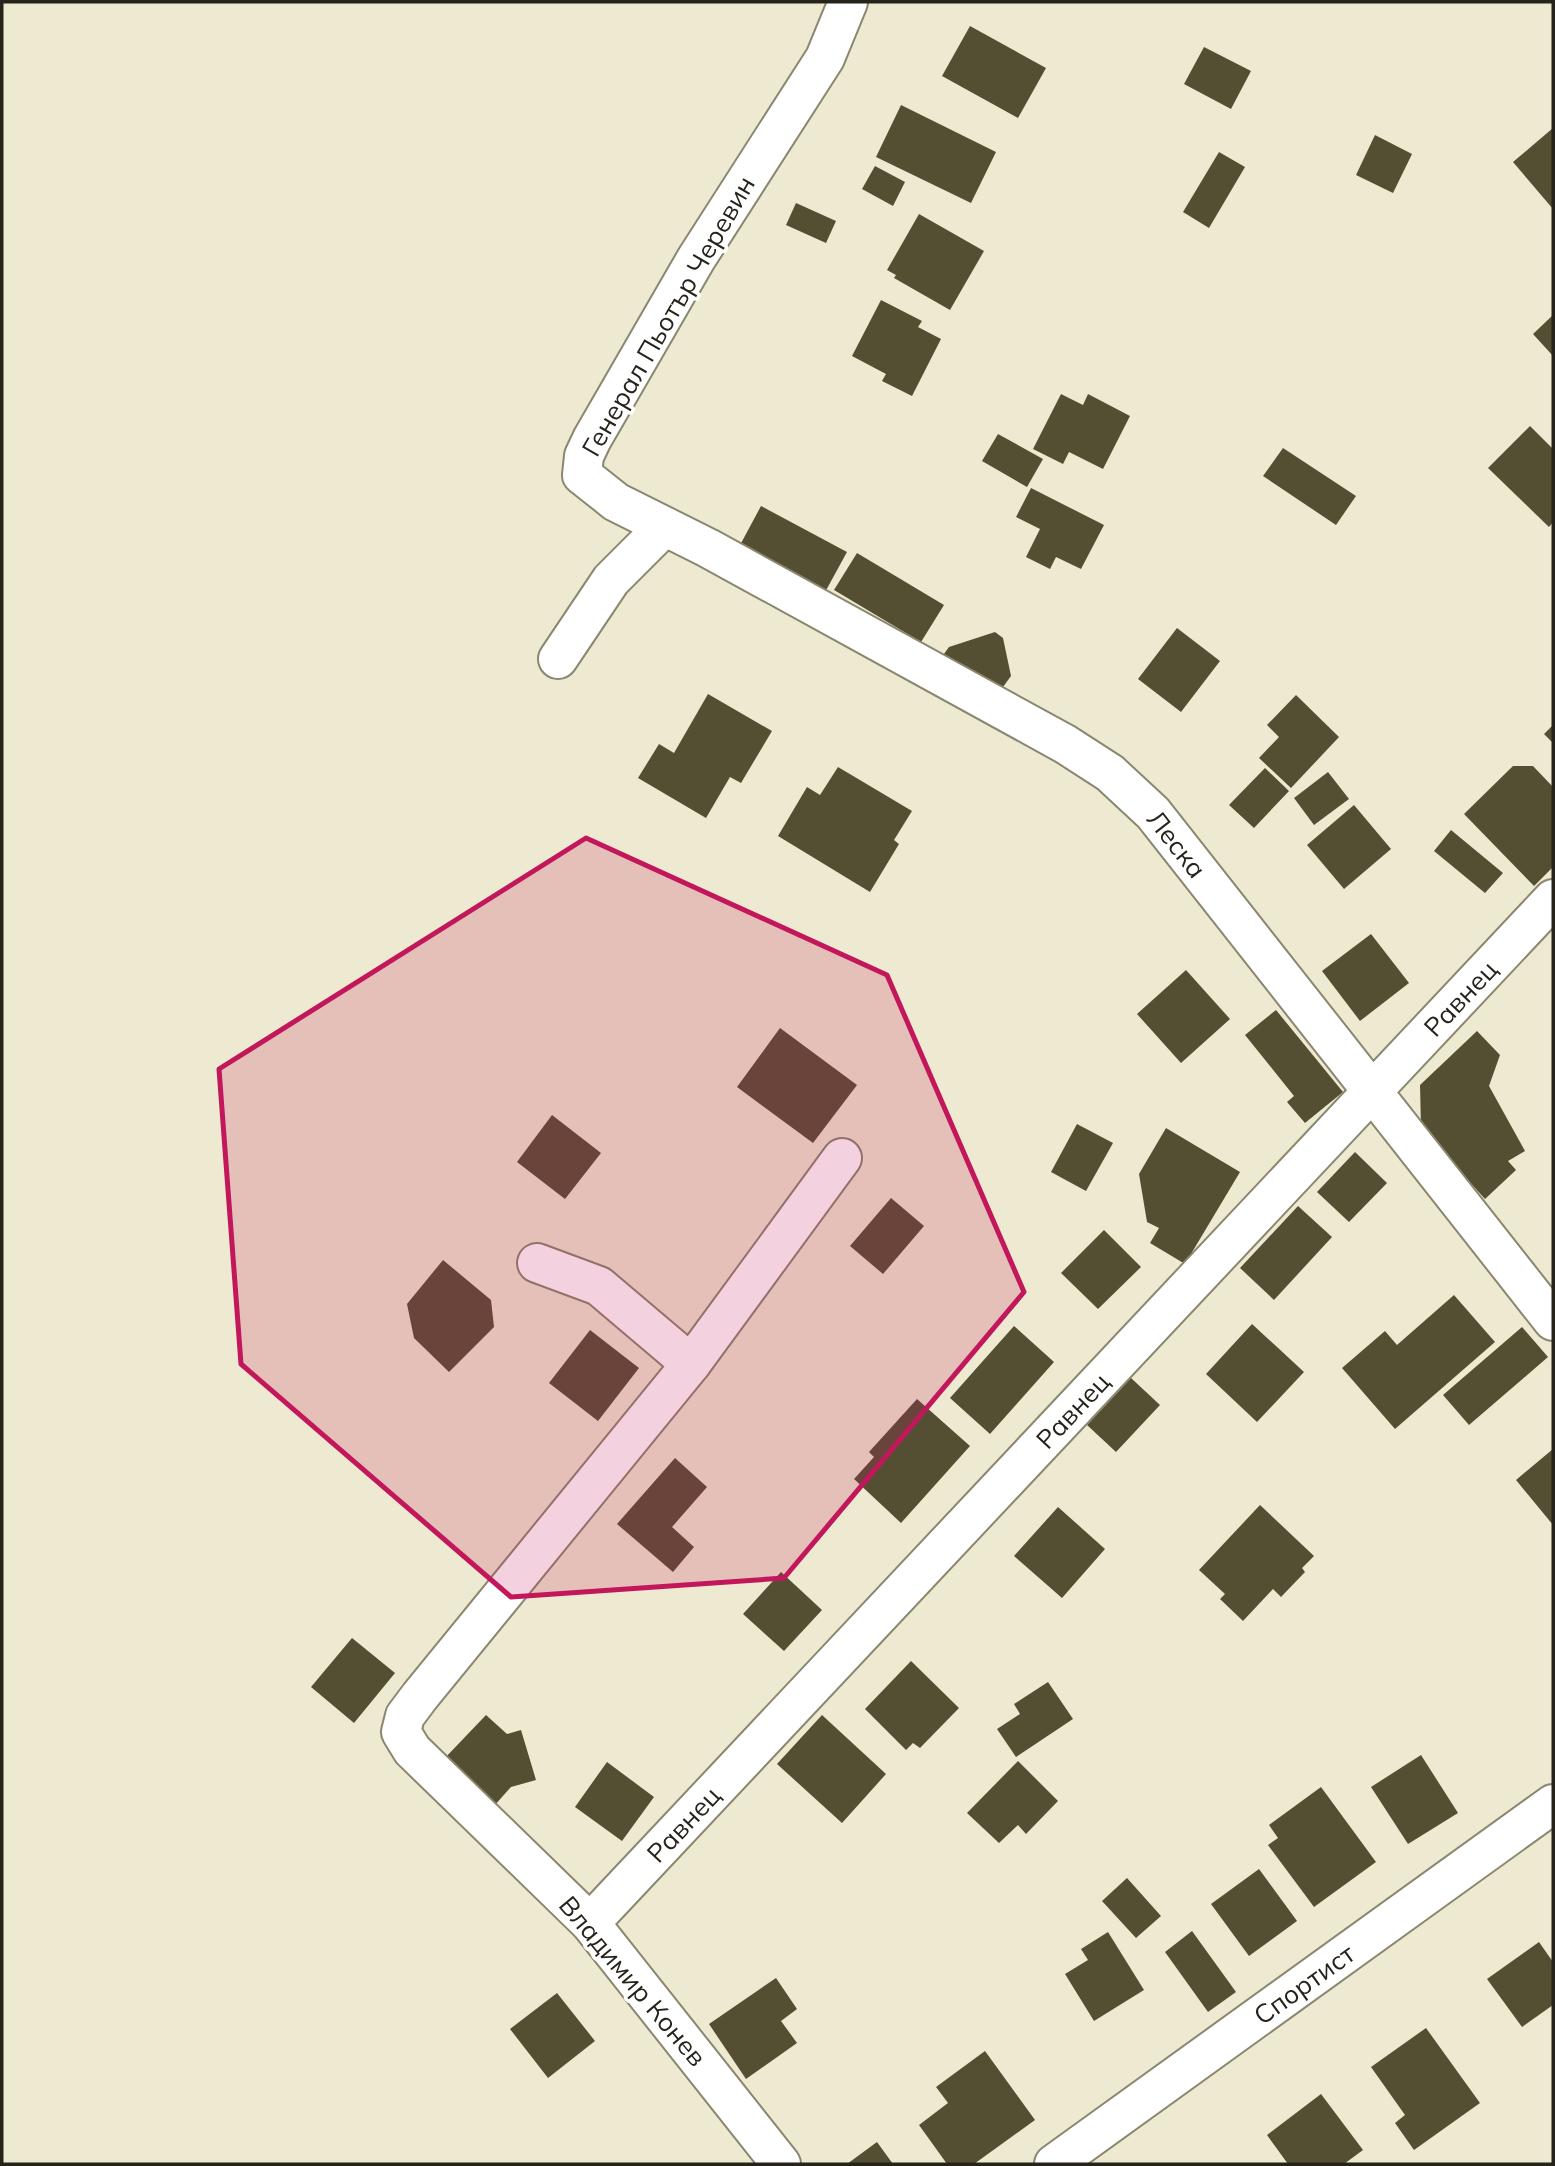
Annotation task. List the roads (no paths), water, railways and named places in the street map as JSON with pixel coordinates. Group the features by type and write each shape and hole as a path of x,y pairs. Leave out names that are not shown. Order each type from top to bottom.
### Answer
{"street":[{"name":"Генерал Пьотър Черевин","path":"663,528 616,502 582,475 584,456 696,258 825,58 848,2"},
{"path":"558,659 611,580 663,528"},
{"name":"Леска","path":"663,528 708,548 1065,744 1110,774 1153,813 1370,1092 1553,1321"},
{"name":"Равнец","path":"590,1923 1553,899"},
{"path":"537,1263 599,1286 691,1364 842,1158"},
{"name":"Владимир Конев","path":"691,1364 405,1716 401,1732 412,1750 590,1923 781,2164"},
{"name":"Спортист","path":"1054,2164 1553,1804"}]}
